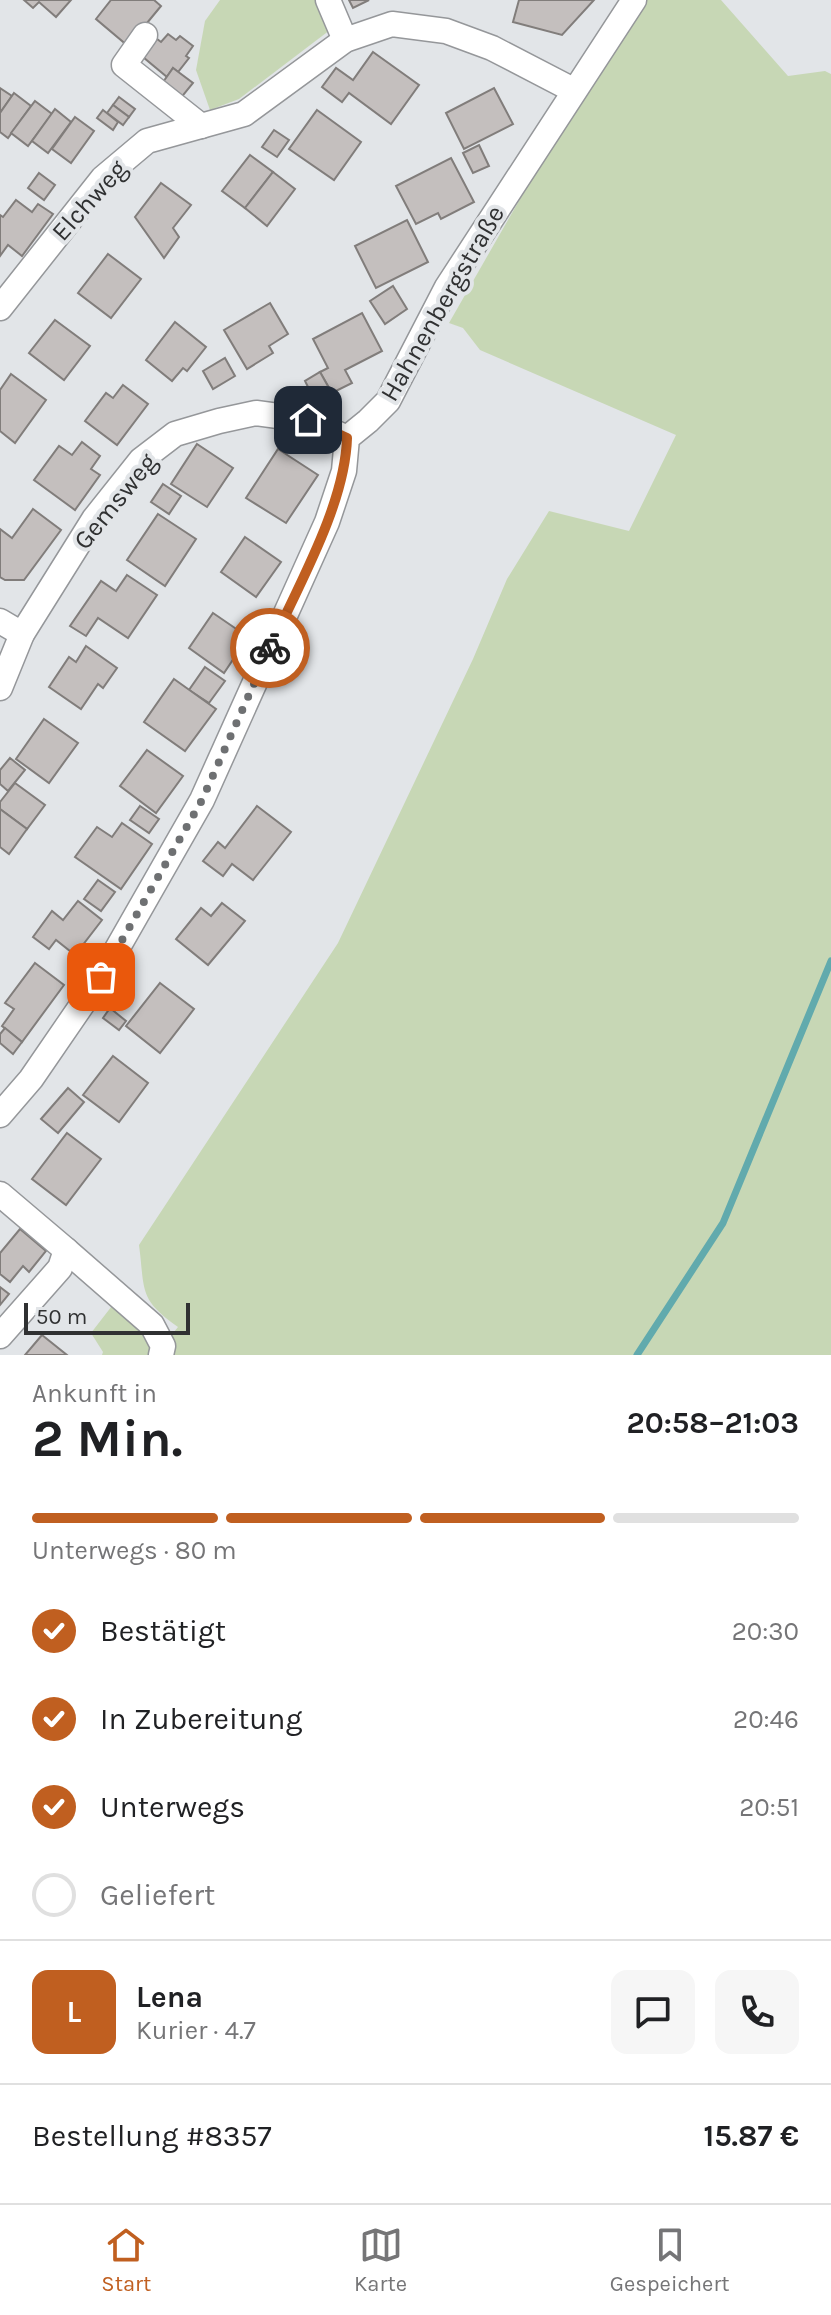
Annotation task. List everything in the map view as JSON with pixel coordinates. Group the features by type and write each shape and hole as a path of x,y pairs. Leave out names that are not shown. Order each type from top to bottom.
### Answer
{"street":[{"path":"328,0 345,40"},
{"name":"Hahnenbergstraße","path":"347,438 388,401 447,287 634,0"},
{"name":"Elchweg","path":"0,308 103,178 147,141 244,114 345,40 392,24 446,31 492,48 573,90"},
{"path":"145,35 124,65 201,126"},
{"name":"Gemsweg","path":"0,688 22,634 94,519 141,460 175,434 256,413 308,420 347,438"},
{"path":"0,1115 31,1079 101,977 202,800 327,522 344,471 347,438"},
{"path":"0,621 22,634"},
{"path":"0,1194 152,1325 163,1346 161,1355"},
{"path":"0,1336 60,1268 66,1250"}],"green space":[{"path":"220,0 317,0 330,30 239,99 210,110 196,70 205,21"},
{"path":"646,0 721,0 788,76 825,71 831,74 831,1355 172,1355 169,1338 178,1327 150,1301 143,1283 139,1245 338,943 473,659 507,579 549,511 629,531 676,435 480,350 463,328 449,323 579,96"},
{"path":"115,1302 146,1327 155,1355 102,1355 91,1333"}],"building":[{"path":"24,0 71,0 56,17 39,2 33,8"},
{"path":"111,0 154,0 161,6 128,46 96,19"},
{"path":"349,0 369,0 353,8"},
{"path":"519,0 594,0 562,35 513,22"},
{"path":"168,34 176,40 180,36 193,46 186,56 189,58 178,72 173,68 167,77 143,57 157,39 161,42"},
{"path":"373,52 419,85 391,124 349,93 342,102 322,87 336,68 353,80"},
{"path":"173,68 193,83 180,99 161,85"},
{"path":"0,88 12,96 0,113"},
{"path":"494,88 513,124 464,149 446,113"},
{"path":"14,93 31,106 8,138 0,132 0,113"},
{"path":"119,97 135,109 129,117 113,105"},
{"path":"35,101 52,114 28,146 11,133"},
{"path":"113,105 129,117 123,125 107,113"},
{"path":"55,109 71,122 48,153 32,141"},
{"path":"103,110 118,122 113,130 97,118"},
{"path":"317,110 361,142 334,180 289,149"},
{"path":"75,117 94,131 71,163 52,149"},
{"path":"274,130 289,140 277,157 262,147"},
{"path":"479,145 489,166 473,173 463,153"},
{"path":"250,155 273,172 245,208 222,191"},
{"path":"451,158 474,202 441,219 438,213 416,224 396,186"},
{"path":"273,172 295,189 267,226 245,208"},
{"path":"39,173 55,185 44,200 28,188"},
{"path":"161,183 191,205 173,228 179,237 164,258 135,217"},
{"path":"16,200 32,212 38,204 53,214 22,256 8,245 0,256 0,215 3,217"},
{"path":"407,220 428,262 376,288 355,246"},
{"path":"108,254 141,279 111,318 78,293"},
{"path":"393,286 407,309 385,324 370,301"},
{"path":"270,303 288,334 269,346 273,353 247,369 224,330"},
{"path":"362,313 382,351 345,370 352,383 332,393 320,372 328,368 313,339"},
{"path":"55,320 90,346 64,380 29,353"},
{"path":"175,322 206,347 187,371 183,368 172,381 146,360"},
{"path":"225,358 235,376 213,389 203,371"},
{"path":"320,372 329,388 313,397 305,381"},
{"path":"11,374 46,400 15,443 0,431 0,390"},
{"path":"123,385 148,404 117,445 85,421 106,393 113,398"},
{"path":"82,442 100,456 91,469 100,475 75,510 34,480 59,446 72,455"},
{"path":"197,444 233,468 207,507 171,484"},
{"path":"278,449 318,475 286,523 246,498"},
{"path":"163,484 181,496 169,514 151,502"},
{"path":"33,509 61,530 24,580 5,580 0,577 0,529 12,538"},
{"path":"158,514 196,539 165,586 127,560"},
{"path":"245,537 281,562 256,597 221,572"},
{"path":"127,575 157,595 128,638 98,618 86,636 70,626 101,581 116,591"},
{"path":"213,613 248,637 224,673 189,648"},
{"path":"86,646 117,668 103,688 98,684 81,709 49,687 69,657 76,662"},
{"path":"205,667 225,681 209,703 189,690"},
{"path":"174,679 216,709 185,751 144,722"},
{"path":"44,719 78,743 49,783 16,759"},
{"path":"147,750 183,776 156,813 120,786"},
{"path":"10,758 25,770 8,791 0,784 0,770"},
{"path":"15,783 45,805 27,829 0,809 0,802"},
{"path":"140,806 159,819 149,833 130,820"},
{"path":"257,806 291,832 253,880 232,864 223,876 203,861 218,842 225,848"},
{"path":"0,809 27,829 9,854 0,847"},
{"path":"122,823 152,844 121,889 75,857 97,827 112,837"},
{"path":"98,880 115,892 101,911 84,899"},
{"path":"78,901 102,920 75,955 56,940 49,949 33,937 52,911 63,920"},
{"path":"222,903 245,921 208,965 176,939 201,908 211,916"},
{"path":"35,963 64,985 22,1042 2,1026 14,1009 5,1003"},
{"path":"160,983 194,1009 160,1053 126,1026"},
{"path":"110,1008 126,1021 119,1030 103,1018"},
{"path":"5,1028 22,1042 13,1054 0,1043 0,1034"},
{"path":"113,1056 148,1083 119,1122 83,1095"},
{"path":"68,1088 84,1102 58,1133 41,1119"},
{"path":"67,1133 101,1159 66,1205 32,1179"},
{"path":"20,1229 46,1251 29,1272 23,1266 10,1282 0,1274 0,1253"},
{"path":"0,1287 9,1294 0,1305"},
{"path":"42,1335 67,1355 25,1355"}],"waterway":[{"path":"637,1355 723,1223 831,961"}],"way so far":[{"path":"101,977 202,800 270,648"}],"route":[{"path":"270,648 327,522 344,471 347,438 308,420"}]}
